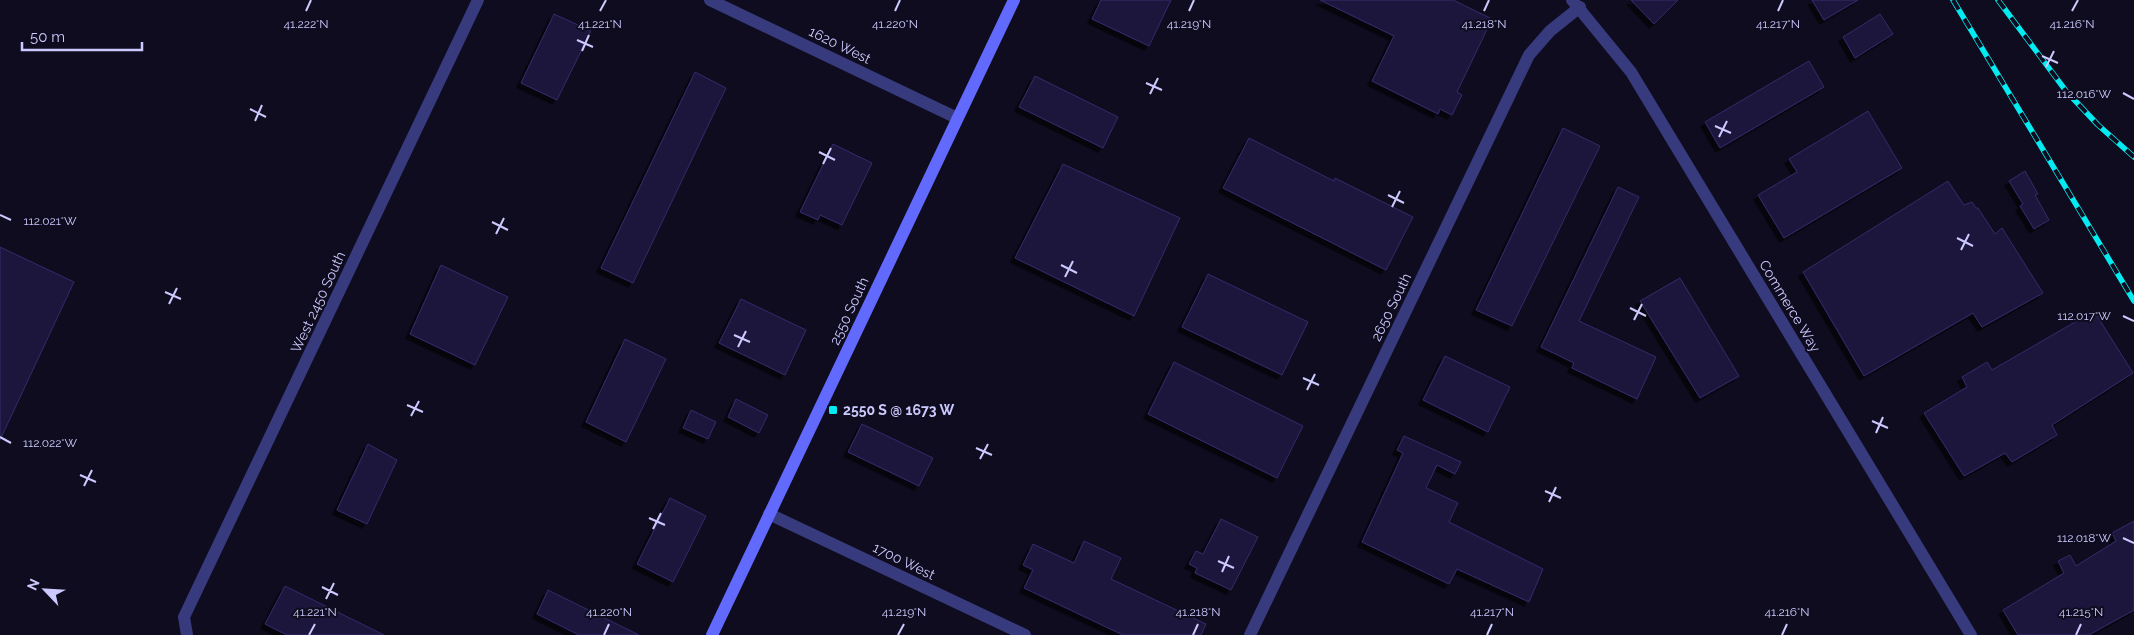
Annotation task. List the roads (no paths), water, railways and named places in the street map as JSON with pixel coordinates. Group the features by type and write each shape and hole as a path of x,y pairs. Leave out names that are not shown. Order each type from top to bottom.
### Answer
{"main road":[{"name":"2550 South","path":"712,635 1014,0"}],"street":[{"name":"West 2450 South","path":"187,635 184,617 478,0"},
{"name":"1620 West","path":"710,0 957,118"},
{"name":"2650 South","path":"1250,635 1529,55 1576,4"},
{"name":"Commerce Way","path":"1576,4 1631,72 1971,635"},
{"name":"1700 West","path":"770,514 1024,635"}],"railway":[{"path":"1953,0 2134,301"},
{"path":"1998,0 2066,91 2098,125 2134,157"}],"place":[{"name":"2550 S @ 1673 W","path":"833,410"}]}
